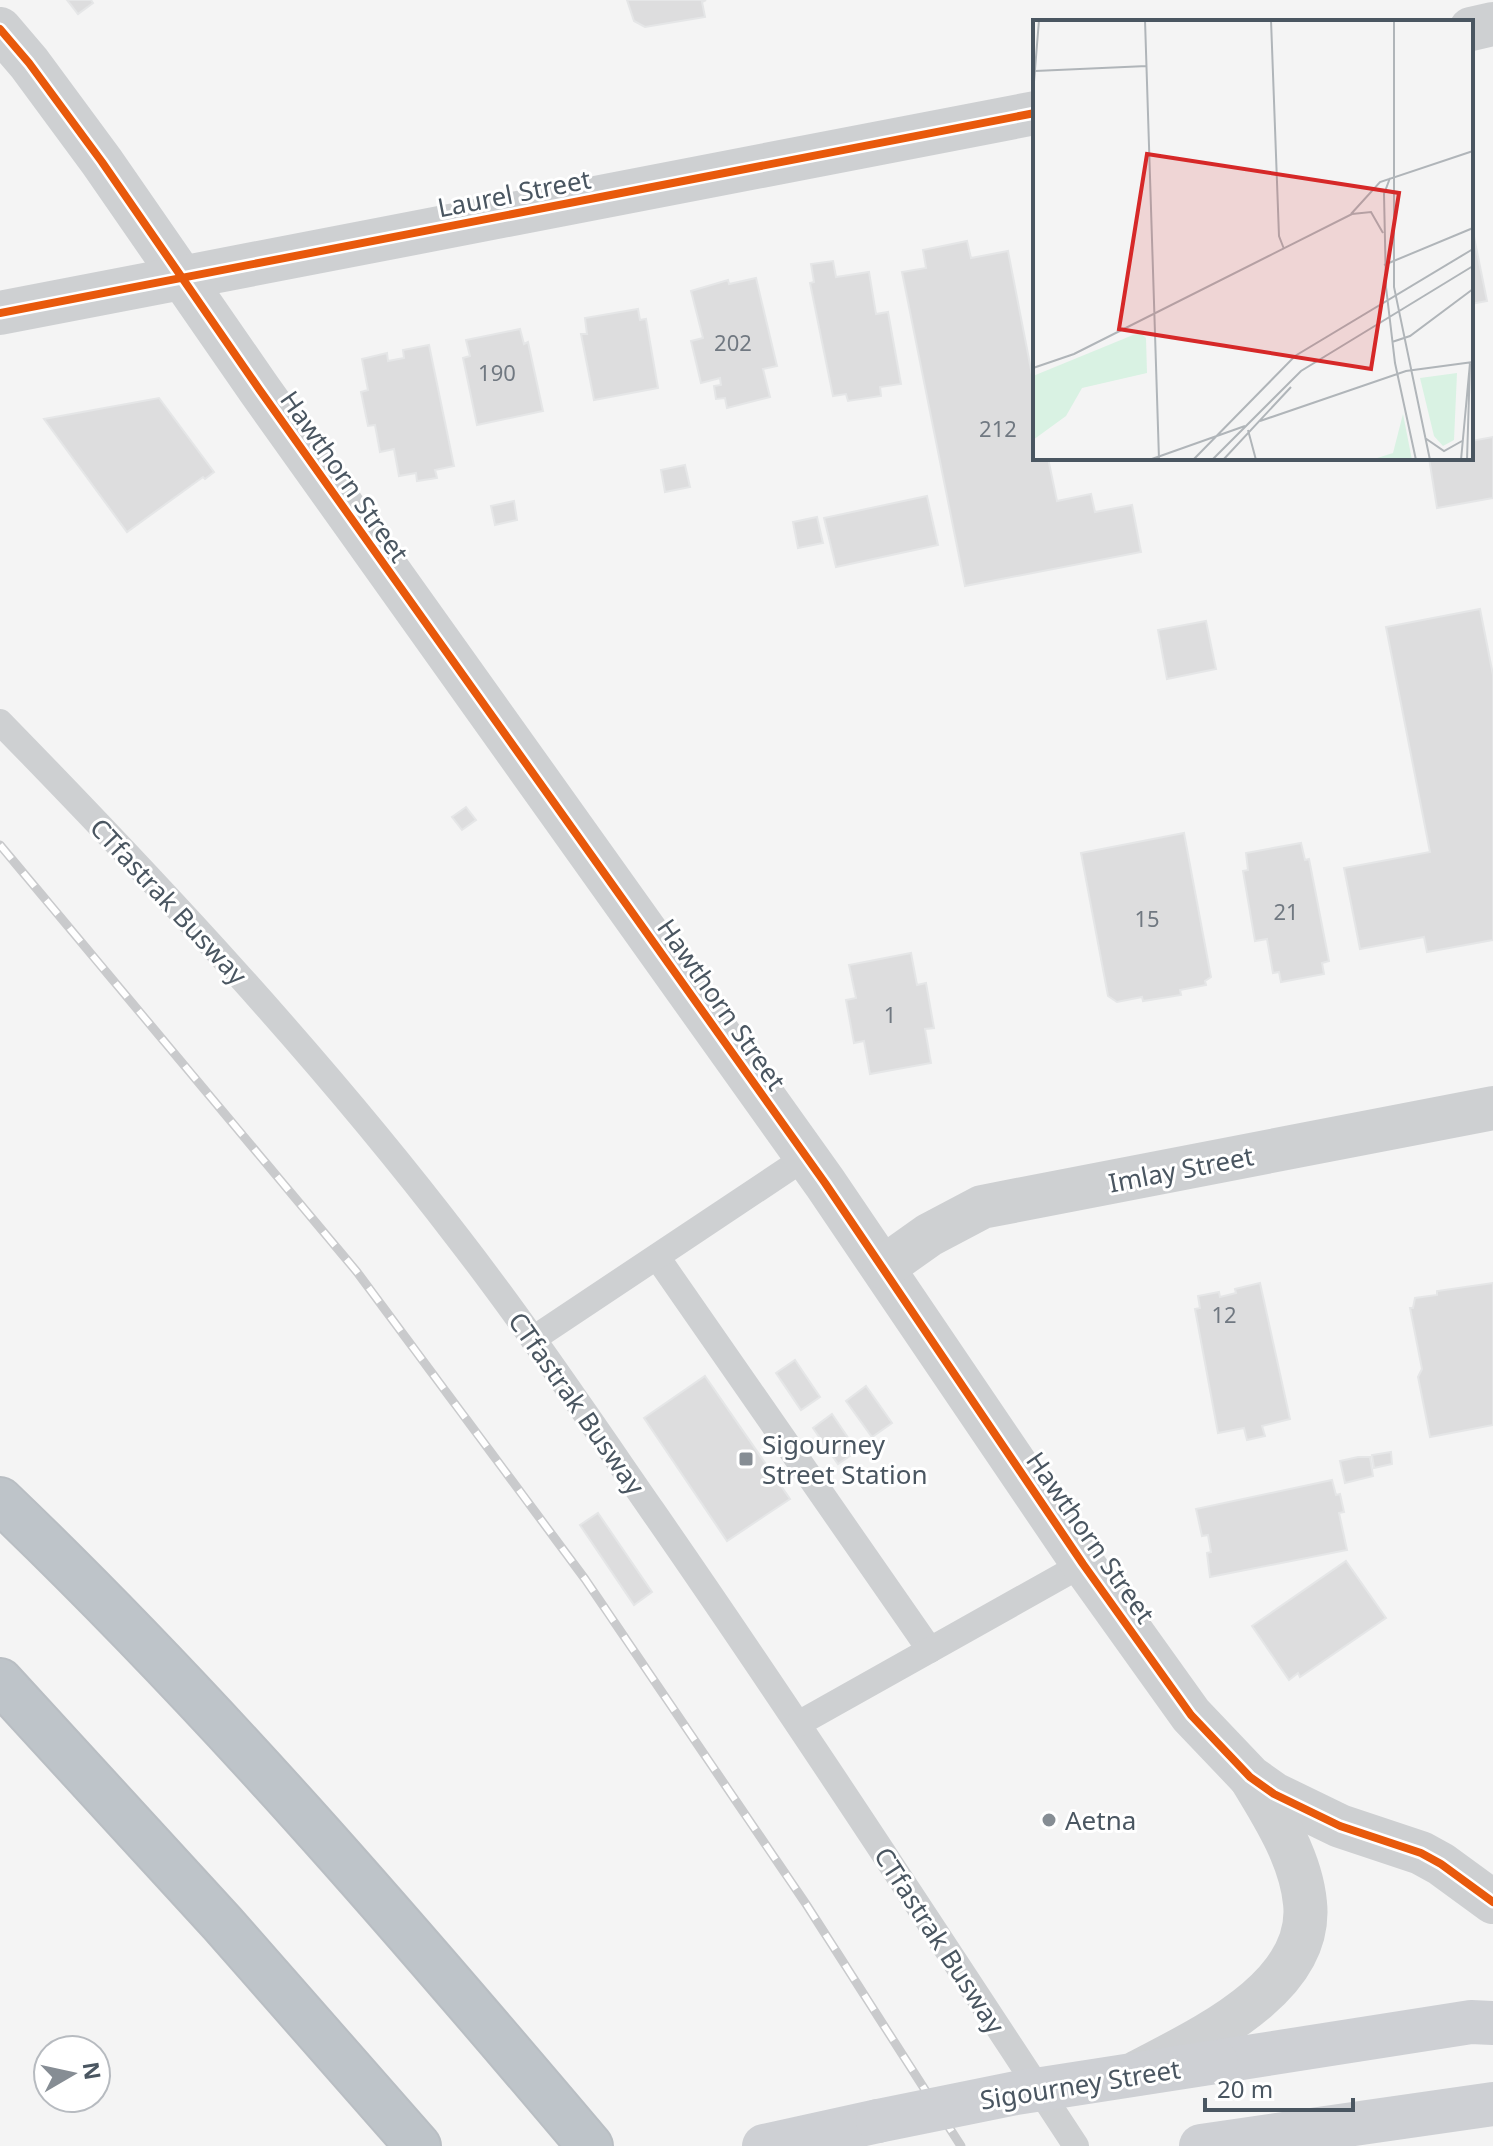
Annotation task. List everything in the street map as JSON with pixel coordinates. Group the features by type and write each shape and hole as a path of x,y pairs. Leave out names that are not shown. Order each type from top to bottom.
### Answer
{"highway":[{"path":"0,1500 82,1580 252,1761 479,2015 590,2146"},
{"path":"0,1681 211,1911 418,2146"}],"main road":[{"name":"Sigourney Street","path":"764,2146 886,2133 1016,2093 1135,2074 1208,2051 1471,2022 1493,2023"},
{"path":"1201,2146 1493,2104"}],"street":[{"path":"1473,29 1493,24"},
{"name":"Hawthorn Street","path":"0,29 93,149 181,278 884,1267 1083,1564 1191,1715 1250,1777 1273,1816 1296,1867 1306,1905 1305,1927 1287,1967 1208,2051"},
{"name":"Laurel Street","path":"0,313 1033,113"},
{"name":"Imlay Street","path":"884,1267 929,1235 982,1207 1493,1108"},
{"name":"Hawthorn Street","path":"1250,1777 1307,1812 1421,1853 1493,1902"}],"lane":[{"name":"CTfastrak Busway","path":"0,722 212,946 459,1238 533,1339 798,1724 1076,2146"},
{"path":"533,1339 806,1157"},
{"path":"657,1257 930,1650"},
{"path":"798,1724 1083,1564"}],"building":[{"path":"67,0 91,0 93,3 78,14"},
{"path":"627,0 706,0 702,2 705,17 645,27 634,21"},
{"path":"1473,232 1487,301 1473,304"},
{"path":"967,241 971,258 1008,251 1033,380 1033,460 1048,460 1057,501 1091,494 1095,512 1132,505 1141,552 965,586 902,272 926,268 923,250"},
{"path":"833,261 836,277 869,272 876,314 888,312 901,384 880,387 881,396 848,401 846,394 833,396 810,283 814,282 811,264"},
{"path":"756,278 777,366 763,369 770,397 727,408 725,398 716,399 714,386 721,385 720,378 701,383 691,341 703,338 691,291 728,280 729,284"},
{"path":"638,309 640,320 646,319 658,388 594,400 581,334 587,334 585,318"},
{"path":"520,329 524,344 528,342 543,411 477,425 463,358 470,356 466,340"},
{"path":"429,345 454,466 435,470 437,478 417,481 416,473 399,476 394,449 380,452 375,425 368,426 361,392 368,390 362,359 387,353 388,361 404,358 403,350"},
{"path":"159,398 214,472 127,532 44,419"},
{"path":"1493,437 1493,498 1437,508 1429,460 1473,460 1473,441"},
{"path":"685,465 690,487 665,492 661,470"},
{"path":"927,496 938,545 836,567 824,518"},
{"path":"514,501 517,520 495,525 491,506"},
{"path":"817,517 823,543 798,548 793,522"},
{"path":"1480,609 1493,675 1493,940 1427,952 1424,937 1360,949 1344,868 1430,852 1386,627"},
{"path":"1206,621 1216,669 1167,679 1158,630"},
{"path":"466,807 476,820 462,830 452,817"},
{"path":"1184,833 1211,977 1205,981 1206,985 1180,990 1181,995 1117,1002 1108,996 1081,853"},
{"path":"1301,843 1305,860 1309,859 1329,961 1322,963 1324,974 1281,982 1279,972 1273,973 1267,939 1255,941 1243,871 1248,870 1246,853"},
{"path":"911,953 917,985 926,983 934,1028 925,1029 931,1063 870,1074 864,1041 854,1043 846,1000 856,998 849,965"},
{"path":"1260,1283 1290,1419 1262,1426 1265,1436 1247,1440 1244,1428 1218,1433 1195,1309 1200,1308 1198,1296 1219,1292 1220,1297 1236,1293 1235,1289"},
{"path":"1493,1283 1493,1425 1430,1437 1418,1377 1422,1369 1410,1308 1413,1308 1415,1298 1437,1295 1437,1291"},
{"path":"795,1360 820,1397 801,1410 776,1373"},
{"path":"705,1376 790,1499 727,1541 644,1418"},
{"path":"866,1386 892,1423 872,1437 846,1401"},
{"path":"832,1414 857,1451 838,1464 813,1428"},
{"path":"1391,1452 1392,1464 1374,1468 1372,1455"},
{"path":"1370,1457 1373,1476 1345,1483 1340,1461"},
{"path":"1332,1480 1336,1495 1340,1494 1344,1512 1339,1513 1347,1550 1210,1577 1208,1535 1202,1536 1196,1509"},
{"path":"598,1513 652,1592 634,1605 580,1525"},
{"path":"1346,1561 1386,1618 1300,1677 1298,1673 1289,1680 1252,1626"}],"railway":[{"path":"0,845 357,1272 585,1579 806,1904 961,2146"}],"cycle path":[{"path":"0,29 102,162 259,389 825,1183 1083,1564 1191,1715 1250,1777 1274,1794 1340,1826 1421,1853 1493,1902"},
{"path":"0,313 1033,113"}],"place":[{"name":"Sigourney Street Station","path":"746,1459"},
{"name":"Aetna","path":"1049,1820"}]}
